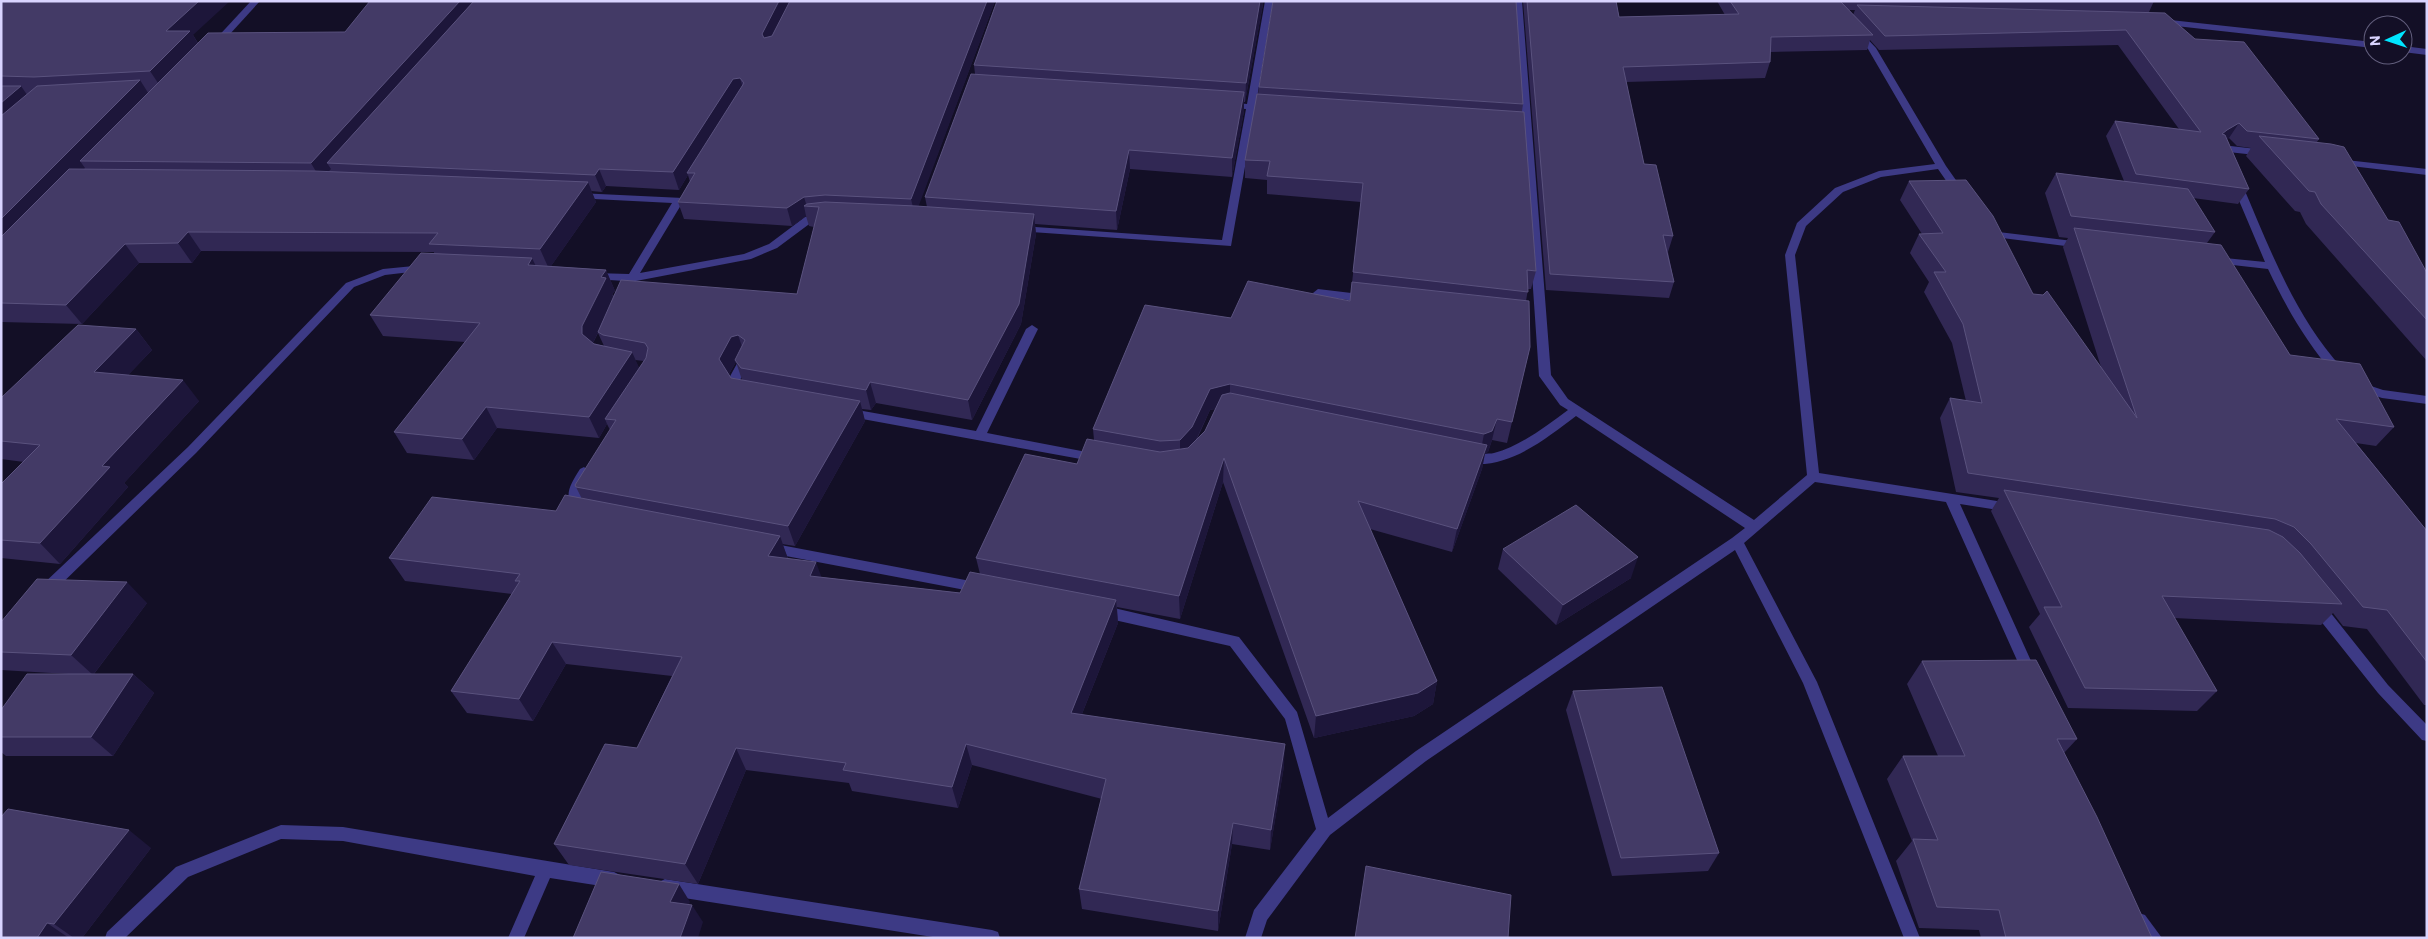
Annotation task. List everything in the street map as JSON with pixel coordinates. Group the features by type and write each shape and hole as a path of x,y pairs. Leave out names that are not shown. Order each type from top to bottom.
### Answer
{"street":[{"path":"208,52 256,1"},
{"path":"1010,228 1227,244 1269,1"},
{"path":"1518,1 1527,125 1536,318 1545,376 1564,402 1754,527"},
{"path":"1846,21 1872,48 1941,166 1968,204"},
{"path":"2152,22 2363,44"},
{"path":"2413,50 2427,52"},
{"path":"1212,104 1288,109"},
{"path":"1498,123 1527,125"},
{"path":"2280,155 2222,148 2272,266 2321,355 2341,374 2360,387 2382,394 2427,400"},
{"path":"2329,161 2427,172"},
{"path":"1813,477 1790,254 1801,225 1839,190 1879,174 1941,166"},
{"path":"561,195 682,196 632,278 617,311"},
{"path":"583,276 632,278 747,257 773,246 809,219 839,217"},
{"path":"1990,235 2097,246"},
{"path":"2204,259 2272,266"},
{"path":"36,600 192,450 350,285 383,272 435,269"},
{"path":"1318,293 1376,300"},
{"path":"979,437 1032,329"},
{"path":"744,361 734,380 743,393 752,395"},
{"path":"1452,456 1482,462 1529,443 1576,410"},
{"path":"837,411 1113,461"},
{"path":"592,514 580,513 574,499 573,490 593,458"},
{"path":"1253,938 1260,916 1324,830 1421,756 1737,542 1813,477 2023,509"},
{"path":"1951,498 2034,684"},
{"path":"1737,542 1810,682 1912,938"},
{"path":"758,546 992,590"},
{"path":"2311,598 2383,689 2427,735"},
{"path":"1090,609 1234,640 1292,716 1324,830"},
{"path":"113,938 182,872 281,832 343,834 546,870 634,883"},
{"path":"516,938 546,870"},
{"path":"654,886 992,938"},
{"path":"2129,908 2154,938"}],"building":[{"path":"1,1 199,1 166,31 190,31 150,71 34,77 1,76"},
{"path":"370,1 460,1 311,163 80,161 208,33 345,32"},
{"path":"474,1 779,1 762,34 764,38 772,36 790,1 987,1 911,199 825,195 804,197 787,208 678,202 695,173 687,173 744,83 740,78 733,79 673,172 599,169 595,175 327,163"},
{"path":"997,1 1260,1 1246,83 974,65"},
{"path":"1273,1 1516,1 1523,104 1259,87"},
{"path":"1527,1 1616,1 1619,17 1739,14 1730,1 1840,1 1873,35 1771,37 1770,62 1623,67 1644,164 1656,165 1673,236 1663,235 1674,282 1550,274"},
{"path":"1857,5 2165,13 2195,39 2244,42 2319,139 2247,131 2239,123 2227,130 2222,134 2225,135 2249,189 2136,174 2115,121 2201,132 2126,30 1885,36"},
{"path":"971,74 1244,92 1232,158 1129,150 1116,211 925,197"},
{"path":"140,80 1,219 1,116 37,86"},
{"path":"1,86 21,86 1,103"},
{"path":"1257,94 1524,112 1536,271 1527,270 1528,292 1353,272 1363,183 1267,176 1270,161 1245,160"},
{"path":"2259,136 2344,147 2388,220 2399,222 2427,273 2427,320 2321,204 2315,192 2309,191"},
{"path":"69,169 314,171 588,182 540,249 429,244 438,233 188,232 178,243 125,244 66,305 1,303 1,237"},
{"path":"2056,173 2188,189 2215,232 2071,216"},
{"path":"1966,180 1993,216 2033,294 2043,295 2047,291 2137,418 2074,228 2221,245 2290,355 2360,364 2394,427 2336,419 2427,531 2427,662 2387,610 2363,607 2311,544 2294,527 2275,519 1968,473 1950,398 1982,403 1963,324 1934,272 1946,272 1919,234 1943,233 1909,181"},
{"path":"825,202 1034,214 1019,304 968,400 870,382 866,390 741,368 735,360 745,340 738,335 731,337 719,359 731,378 860,401 788,526 576,487 575,485 616,420 605,419 646,358 648,348 645,343 603,335 598,332 621,280 797,294 819,207 804,206"},
{"path":"421,253 532,258 528,265 606,270 601,277 606,278 582,326 582,334 594,344 632,352 589,417 486,407 462,439 394,432 480,323 370,315"},
{"path":"1248,281 1350,301 1352,282 1529,301 1530,347 1512,422 1497,419 1492,431 1484,434 1230,384 1210,389 1192,427 1180,440 1160,441 1093,429 1145,305 1231,318"},
{"path":"78,325 136,329 94,372 183,380 102,466 110,467 40,543 1,540 1,484 40,445 1,441 1,398"},
{"path":"1230,393 1487,445 1457,529 1358,501 1437,681 1418,693 1316,716 1224,458 1179,596 976,558 1025,454 1077,464 1087,439 1160,452 1188,448 1205,431 1222,395"},
{"path":"2004,490 2269,530 2283,537 2300,553 2342,604 2162,596 2217,691 2085,688 2044,607 2062,607"},
{"path":"565,495 780,536 768,556 816,562 810,576 960,593 970,572 1116,600 1071,713 1285,744 1271,830 1233,823 1218,911 1079,889 1106,779 966,744 952,787 843,770 846,763 736,748 685,864 554,844 605,744 637,748 682,657 552,642 519,699 451,691 520,581 515,581 520,574 389,558 432,497 556,511"},
{"path":"1576,505 1638,557 1563,605 1503,549"},
{"path":"37,579 127,582 71,655 1,652 1,622"},
{"path":"2036,660 2077,739 2057,739 2097,817 2152,938 2006,938 1999,910 1937,907 1913,839 1938,840 1903,756 1965,756 1922,661"},
{"path":"27,674 133,674 91,737 1,737 1,710"},
{"path":"1662,687 1719,853 1621,858 1573,691"},
{"path":"8,809 129,830 54,924 47,923 37,938 1,938 1,817"},
{"path":"1366,866 1511,895 1508,938 1355,938"},
{"path":"601,872 679,884 670,902 692,905 680,938 573,938"}]}
